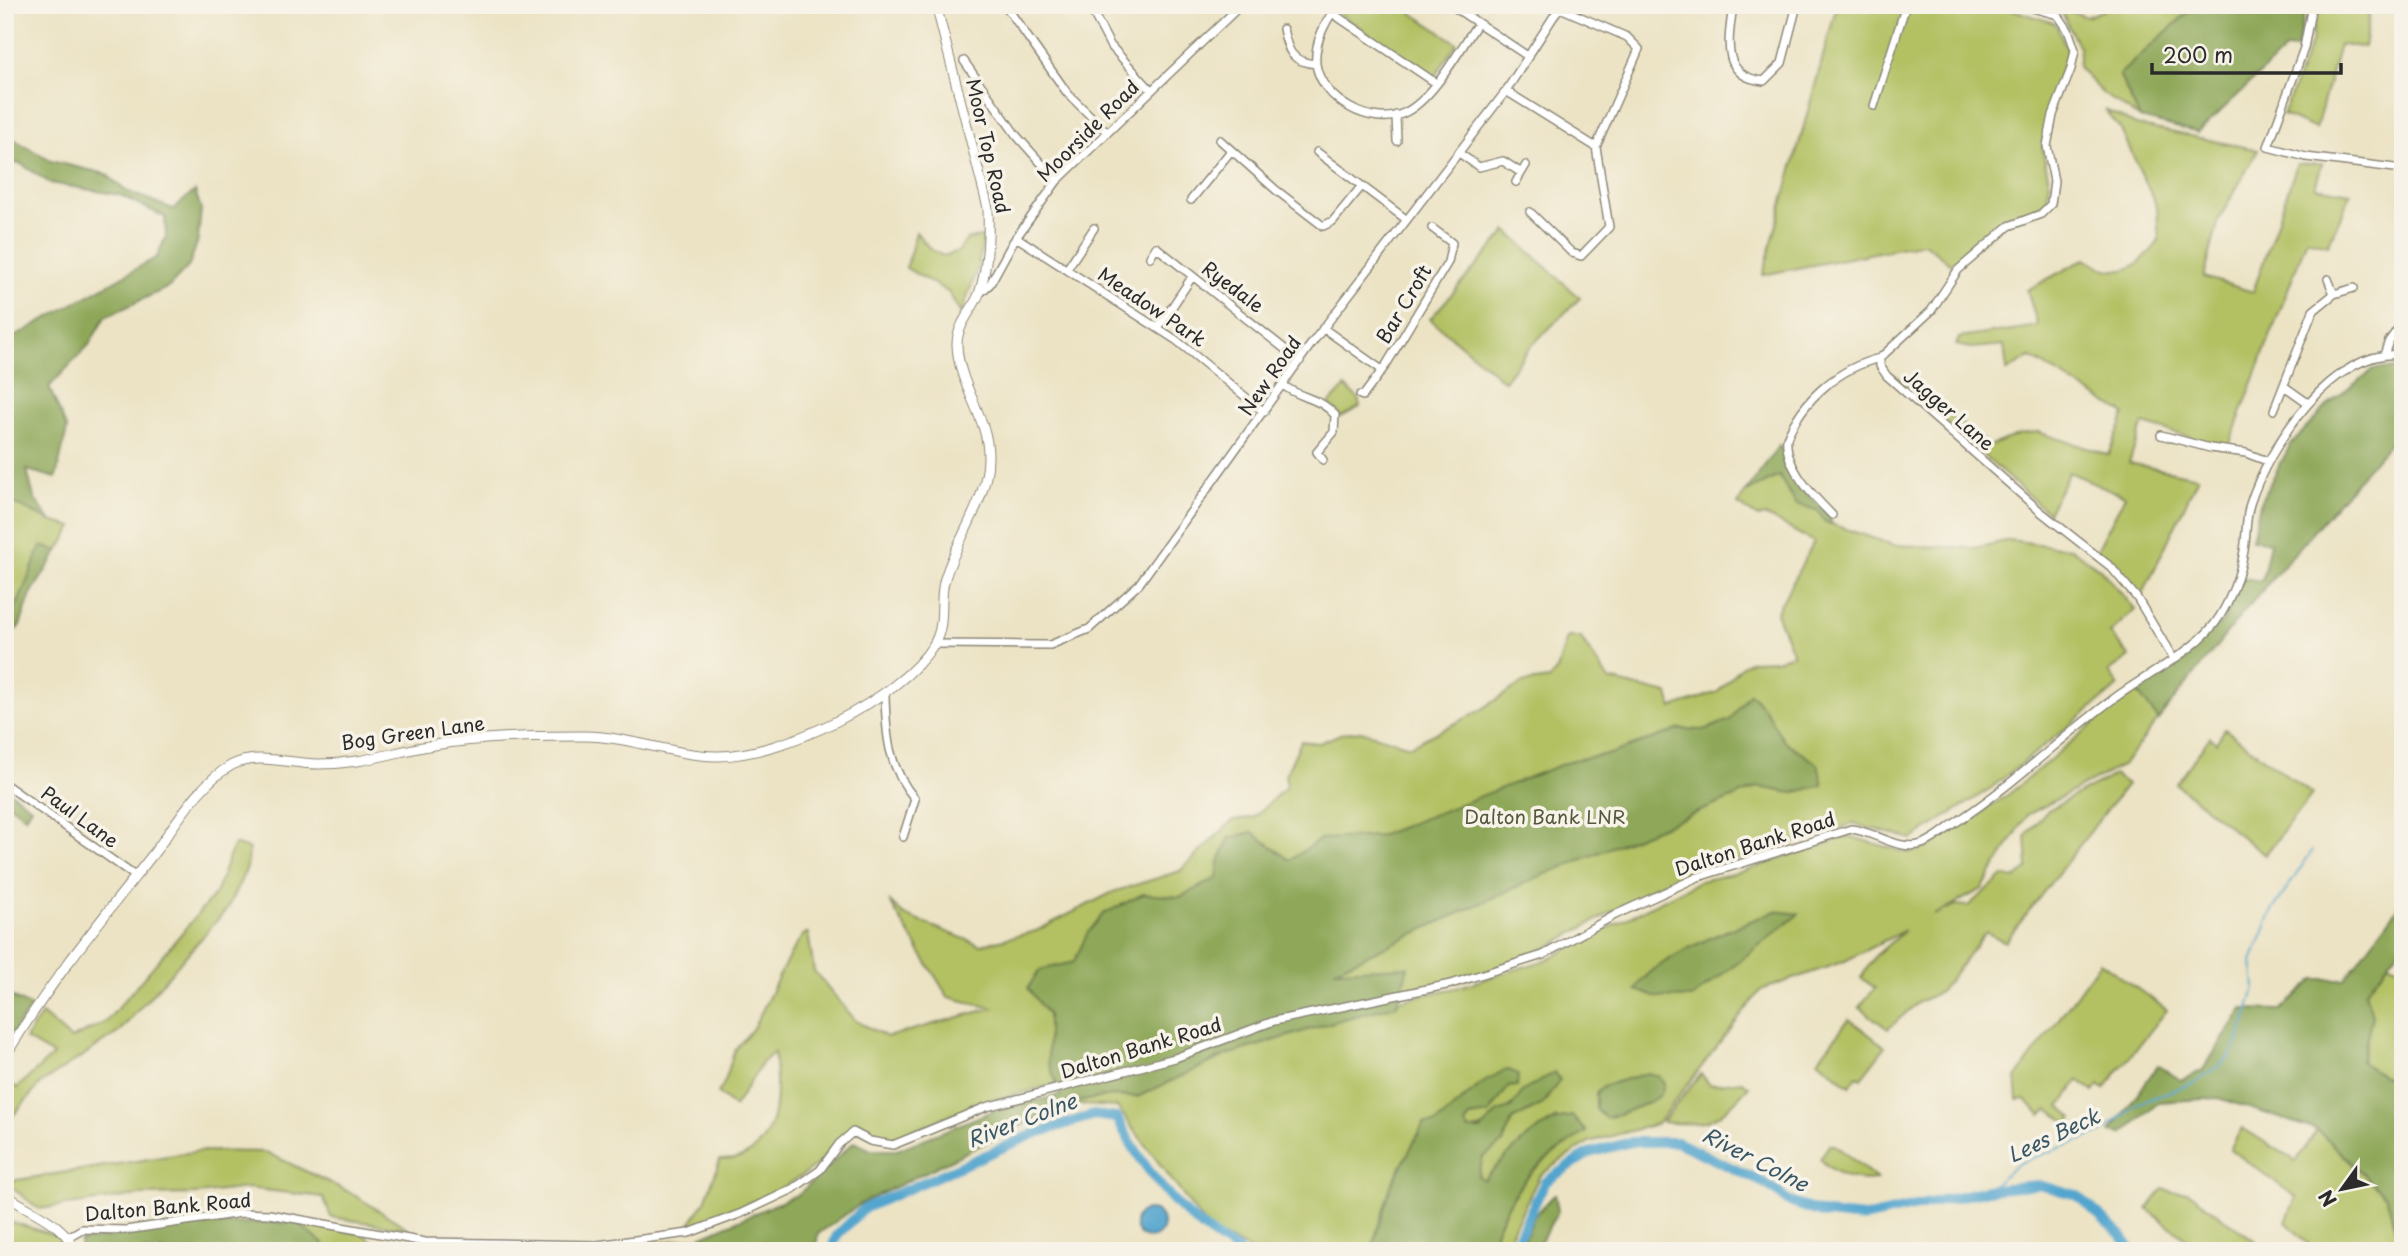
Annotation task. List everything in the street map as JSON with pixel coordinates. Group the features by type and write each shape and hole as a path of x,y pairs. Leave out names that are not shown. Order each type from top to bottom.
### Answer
{"main road":[{"name":"Moor Top Road","path":"934,643 943,619 943,584 978,502 989,460 987,437 961,377 957,340 978,295 989,232 988,208 936,5"},
{"name":"Bog Green Lane","path":"5,1057 135,876 213,780 231,766 248,759 317,764 358,761 430,745 480,739 589,736 716,756 760,752 847,715 885,695 934,643"},
{"path":"5,1194 60,1230 71,1244"}],"street":[{"path":"1005,5 1068,94 1107,132"},
{"path":"1089,5 1110,45 1151,90"},
{"name":"Moorside Road","path":"978,295 990,284 1016,237 1057,181 1241,5"},
{"path":"1337,5 1319,36 1316,64 1329,90 1348,106 1372,118 1396,115 1421,103 1478,23"},
{"path":"1451,5 1529,57"},
{"path":"1733,5 1729,46 1731,61 1737,71 1750,80 1764,81 1782,63 1797,5"},
{"path":"1874,106 1906,5"},
{"name":"Jagger Lane","path":"2022,5 2058,15 2068,30 2075,50 2071,69 2053,115 2047,145 2054,181 2051,204 2041,214 2009,226 1958,270 1931,311 1880,358 1880,366 1887,376 2041,512 2111,567 2137,598 2173,658"},
{"path":"2312,5 2304,48 2268,147 2306,157 2403,169"},
{"path":"1535,213 1572,253 1581,256 1609,227 1596,147 1639,49 1626,37 1560,7"},
{"name":"New Road","path":"934,643 1050,645 1089,629 1139,584 1323,328 1506,91 1560,7"},
{"path":"1332,13 1436,83"},
{"path":"1283,29 1289,53 1295,60 1316,64"},
{"path":"964,61 1016,135 1057,181"},
{"path":"1506,91 1596,147"},
{"path":"1396,115 1397,141"},
{"path":"1220,140 1230,152 1324,226 1333,221 1361,187"},
{"path":"1191,200 1230,152"},
{"path":"1317,152 1407,220"},
{"path":"1459,153 1479,167 1503,161 1520,172"},
{"path":"1516,182 1526,165"},
{"path":"1067,269 1094,228"},
{"name":"Bar Croft","path":"1360,394 1363,396 1382,370 1448,262 1452,243 1432,228"},
{"name":"Meadow Park","path":"1016,237 1158,328 1264,412"},
{"name":"Ryedale","path":"1150,257 1156,247 1300,361"},
{"path":"1158,328 1192,276"},
{"path":"2328,279 2334,293"},
{"path":"2274,411 2313,312 2334,293 2354,288"},
{"path":"2403,322 2389,341 2385,352 2403,355"},
{"path":"1323,328 1333,332 1382,370"},
{"name":"Dalton Bank Road","path":"71,1244 82,1230 126,1230 241,1213 341,1226 425,1242 597,1245 690,1233 743,1213 793,1189 820,1170 839,1144 853,1132 870,1141 893,1145 986,1107 1175,1058 1274,1021 1451,984 1543,955 1617,914 1698,877 1851,830 1866,831 1907,846 1923,844 2001,793 2112,700 2173,658 2220,616 2243,558 2249,506 2267,461 2308,403 2343,374 2385,352"},
{"path":"1832,515 1807,489 1793,464 1787,438 1801,414 1831,380 1864,362 1880,358"},
{"path":"1283,385 1299,396 1318,401 1335,415 1334,432 1315,452 1322,460"},
{"path":"2284,386 2308,403"},
{"path":"2161,435 2210,448 2246,453 2267,461"},
{"path":"885,695 887,736 893,766 915,799 903,837"},
{"name":"Paul Lane","path":"5,784 135,876"},
{"path":"5,1035 15,1040"}],"green space":[{"path":"1341,5 1400,5 1457,43 1435,76 1429,75 1338,13"},
{"path":"1837,5 1997,5 2055,23 2068,50 2049,111 2042,148 2050,184 2046,201 2034,212 2004,223 1954,266 1924,243 1763,275"},
{"path":"2115,5 2196,5 2119,75 2140,118 2103,94 2078,67 2080,50 2061,11 2061,8 2087,17"},
{"path":"2196,5 2252,5 2249,15 2285,13 2287,5 2306,5 2297,48 2286,49 2198,133 2140,118 2119,75"},
{"path":"2317,5 2371,5 2364,47 2339,45 2316,129 2283,115 2311,43"},
{"path":"2105,110 2136,125 2258,150 2219,219 2204,277 2253,292 2297,164 2322,164 2315,187 2351,193 2328,245 2307,239 2228,448 2143,424 2129,463 2198,477 2141,598 2114,564 2097,550 2125,496 2069,472 2048,513 1890,373 1921,392 1989,446 2020,434 2038,432 2109,455 2125,414 2030,357 2007,371 2004,345 1971,348 1956,345 1959,338 2038,326 2027,290 2085,259 2108,269 2126,269 2143,259 2159,241 2157,207 2121,130"},
{"path":"5,134 51,161 106,174 126,191 173,209 195,191 201,209 198,240 189,266 169,287 105,317 89,345 49,387 67,429 56,478 27,470 34,498 51,521 5,499 5,342 157,257 166,236 165,217 120,195 50,183 21,164 5,162"},
{"path":"1507,231 1580,298 1531,346 1504,381 1430,319"},
{"path":"916,232 930,249 943,256 959,251 967,239 984,237 977,270 961,314 948,292 906,268"},
{"path":"2403,368 2403,436 2387,446 2247,608 2158,720 2137,691 2185,656 2224,620 2241,578 2262,581 2270,542 2252,539 2261,500 2291,444 2332,401 2374,369"},
{"path":"1345,387 1358,398 1360,407 1341,417 1329,404"},
{"path":"1779,445 1795,481 1821,506 1832,524 1825,522 1817,510 1796,504 1779,476 1746,492"},
{"name":"Dalton Bank LNR","path":"1779,476 1796,504 1817,510 1825,522 1893,545 1975,548 2010,540 2072,549 2100,569 2135,609 2110,633 2130,657 2109,672 2119,686 1991,788 1912,839 1853,824 1821,833 1684,877 1637,898 1539,952 1484,974 1454,982 1060,1029 1028,988 1048,1015 1048,1061 1057,1084 984,1102 892,1139 855,1127 843,1136 819,1163 799,1178 752,1202 687,1228 705,1201 720,1160 740,1158 755,1149 770,1125 776,1096 774,1052 763,1062 734,1107 718,1093 726,1079 734,1052 752,1030 783,967 804,934 808,933 814,971 856,1021 887,1037 992,1008 948,997 889,901 904,915 980,945 1036,931 1113,892 1180,871 1232,821 1254,817 1287,786 1285,776 1301,741 1319,743 1343,733 1361,731 1410,746 1476,713 1522,683 1549,679 1557,670 1567,637 1580,637 1609,680 1668,694 1672,708 1718,692 1742,666 1751,661 1777,660 1793,654 1776,613 1814,542 1767,516 1758,517 1738,504 1746,492"},
{"path":"5,499 51,521 73,527 58,551 41,546 18,604 5,596"},
{"path":"41,546 58,551 31,594 20,626 5,639 5,618 18,604"},
{"path":"2137,691 2158,720 2123,765 2027,815 1982,889 1934,915 1956,905 1968,906 2003,876 2015,879 2028,868 2026,835 2048,810 2114,775 2127,784 2005,942 1986,932 1940,992 1917,1003 1888,1029 1859,1007 1875,988 1861,978 1875,956 1905,930 1845,961 1761,990 1657,1124 1589,1142 1540,1175 1507,1241 1506,1251 1497,1251 1493,1235 1520,1182 1548,1155 1586,1131 1556,1118 1529,1136 1483,1181 1478,1177 1483,1157 1503,1142 1512,1120 1543,1104 1538,1084 1497,1119 1479,1129 1469,1130 1465,1124 1470,1117 1489,1114 1508,1087 1470,1093 1435,1124 1424,1124 1391,1186 1371,1251 1251,1251 1209,1230 1117,1107 1065,1104 1109,1096 1137,1097 1224,1056 1397,1005 1399,1000 1456,988 1546,960 1700,881 1745,871 1848,836 1908,853 1928,847 2009,794 2112,708"},
{"name":"Dalton Bank LNR","path":"1750,693 1764,708 1783,740 1818,764 1823,785 1792,793 1759,787 1536,878 1334,970 1408,967 1397,1005 1224,1056 1137,1097 1109,1096 1065,1104 862,1203 818,1234 815,1251 702,1251 700,1237 799,1194 854,1142 871,1150 897,1150 993,1111 1061,1095 1048,1061 1048,1015 1028,988 1040,970 1074,962 1087,934 1103,914 1143,894 1180,897 1217,878 1219,862 1229,838 1252,832 1290,860 1321,839 1379,836 1573,760 1610,754 1680,729 1704,730 1730,720"},
{"path":"2225,729 2312,794 2265,855 2176,784 2210,737 2216,743"},
{"path":"5,788 31,807 25,817 5,801"},
{"path":"234,844 249,849 247,868 227,909 119,1032 40,1084 5,1125 5,1079 17,1088 53,1055 25,1039 42,1014 71,1039 106,1022 215,894"},
{"path":"2403,901 2403,945 2365,992 2372,1015 2361,1062 2403,1088 2403,1251 2398,1251 2400,1243 2386,1196 2317,1130 2218,1098 2159,1102 2122,1134 2110,1132 2158,1065 2181,1080 2202,1071 2243,1009 2281,1010 2315,979 2345,979"},
{"path":"1775,911 1799,914 1692,998 1654,997 1636,990 1644,978 1658,966 1677,955"},
{"path":"2100,962 2167,1010 2104,1089 2099,1085 2094,1092 2079,1080 2060,1106 2073,1118 2068,1123 2048,1109 2041,1115 2024,1099 2018,1100 2016,1078"},
{"path":"2388,963 2403,970 2403,1088 2361,1063 2372,1015 2365,992"},
{"path":"5,993 31,1007 13,1033 5,1029"},
{"path":"1849,1019 1885,1047 1861,1078 1857,1076 1850,1086 1818,1060"},
{"path":"1506,1069 1518,1074 1517,1086 1508,1087 1489,1114 1470,1117 1465,1124 1469,1130 1481,1130 1498,1112 1511,1108 1523,1091 1555,1072 1560,1080 1543,1104 1512,1120 1503,1143 1483,1157 1478,1176 1483,1180 1523,1141 1546,1125 1572,1116 1586,1132 1554,1153 1530,1174 1520,1187 1494,1235 1497,1251 1371,1251 1391,1186 1424,1123 1435,1124 1481,1084"},
{"path":"1648,1073 1659,1076 1664,1084 1657,1098 1605,1118 1596,1109 1596,1093 1606,1085"},
{"path":"1701,1074 1710,1085 1742,1081 1749,1086 1720,1115 1711,1119 1691,1124 1662,1122"},
{"path":"2242,1128 2296,1161 2317,1130 2386,1196 2400,1243 2398,1251 2315,1251 2286,1222 2296,1197 2230,1149"},
{"path":"1829,1145 1835,1145 1877,1179 1861,1180 1833,1170 1820,1159"},
{"path":"199,1151 266,1152 349,1192 409,1229 331,1217 323,1197 247,1188 198,1194 140,1195 39,1209 5,1182"},
{"path":"2164,1188 2172,1192 2188,1192 2262,1246 2264,1251 2203,1251 2147,1209"},
{"path":"1555,1194 1558,1211 1535,1251 1520,1251 1534,1216"},
{"path":"5,1220 58,1236 65,1251 5,1251"},
{"path":"296,1222 363,1234 385,1251 332,1251"},
{"path":"296,1222 332,1251 81,1251 80,1241 207,1224"},
{"path":"700,1237 702,1251 620,1251 621,1247"},
{"path":"386,1241 495,1248 494,1251 402,1251"}],"water":[{"path":"1149,1210 1159,1214 1163,1224 1159,1234 1149,1238 1139,1234 1135,1224 1139,1214"}],"waterway":[{"name":"Lees Beck","path":"1987,1190 2019,1163 2103,1132 2137,1104 2198,1081 2229,1058 2241,1035 2255,988 2252,961 2272,911 2312,851"},
{"name":"River Colne","path":"831,1251 837,1235 865,1208 1034,1134 1094,1115 1117,1118 1140,1158 1167,1194 1200,1225 1238,1251"},
{"name":"River Colne","path":"1512,1251 1545,1182 1589,1153 1631,1142 1677,1142 1766,1184 1792,1203 1825,1214 1864,1218 1987,1190 2038,1185 2077,1195 2121,1235 2132,1251"}]}
